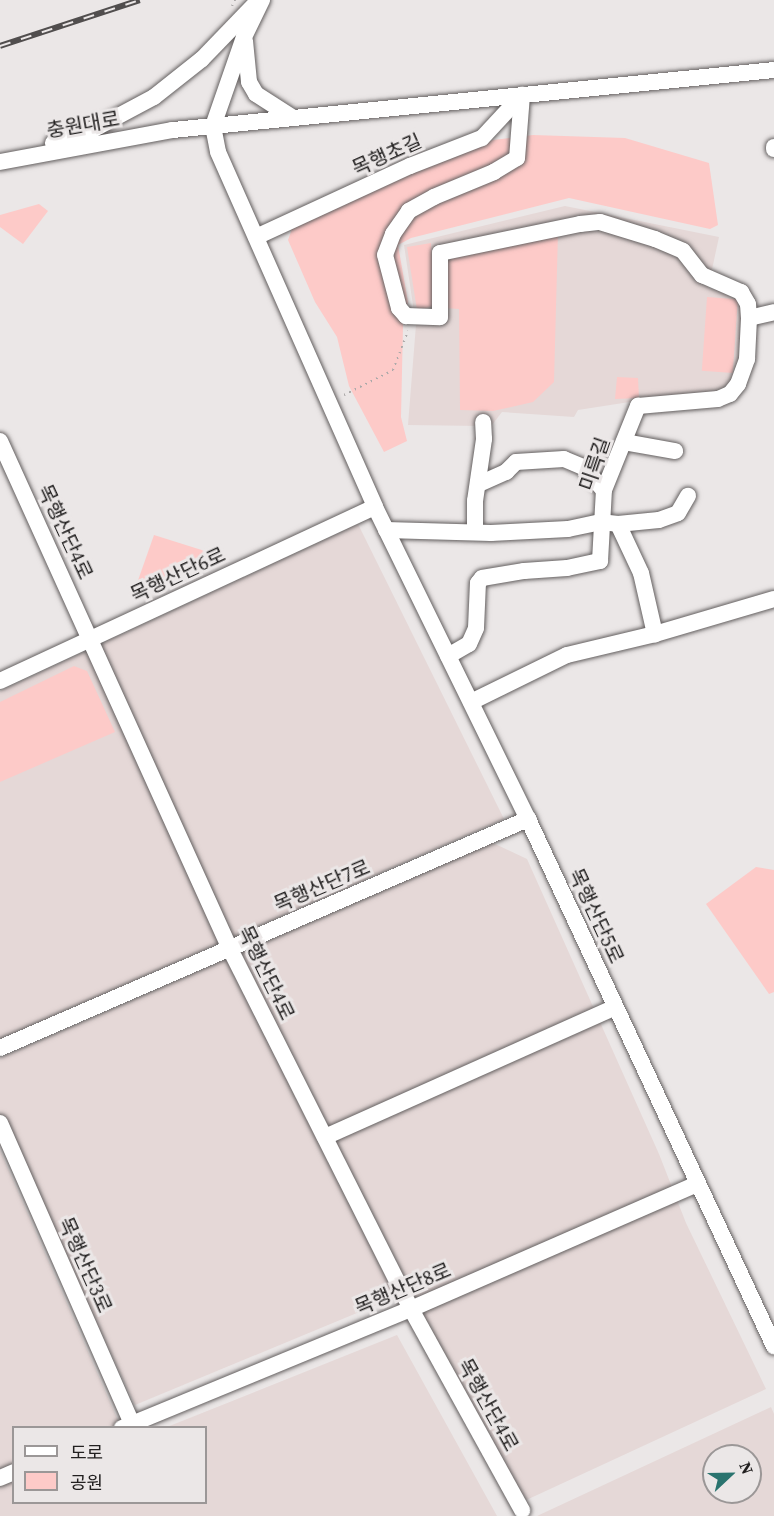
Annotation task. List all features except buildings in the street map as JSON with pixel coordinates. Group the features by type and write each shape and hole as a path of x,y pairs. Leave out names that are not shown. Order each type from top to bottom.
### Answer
{"street":[{"path":"213,126 244,37 260,0"},
{"path":"5,161 94,129 154,97 202,59 260,0"},
{"path":"244,37 249,82 256,94 292,117"},
{"name":"목행초길","path":"213,126 774,70"},
{"path":"522,95 517,158 494,172 434,197 410,211 393,234 385,255 399,308 406,316 416,319 440,317 440,254 580,224 600,222 655,239 683,251 702,275 741,292 748,304 749,318 774,312"},
{"name":"목행초길","path":"256,237 410,166 483,138 522,95"},
{"name":"충원대로","path":"5,161 173,130 213,126"},
{"name":"목행산단5로","path":"213,126 218,152 375,507 528,819 774,1346"},
{"name":"미륵길","path":"386,530 475,532 568,529 600,522 604,490 638,406 718,399 730,394 738,384 747,359 749,318"},
{"path":"475,532 475,501 484,439 483,422"},
{"name":"목행산단4로","path":"0,441 230,949 411,1309 522,1510"},
{"path":"624,442 675,451"},
{"path":"478,484 506,472 516,462 564,459 583,467 604,490"},
{"path":"448,656 469,644 476,628 477,583 482,578 524,571 567,568 600,561 600,522 618,524 659,520 678,513 688,496"},
{"name":"목행산단6로","path":"0,681 375,507"},
{"path":"618,524 641,573 655,634"},
{"path":"471,702 567,655 655,634 774,599"},
{"name":"목행산단7로","path":"0,1048 528,819"},
{"path":"325,1137 615,1007"},
{"name":"목행산단3로","path":"0,1123 127,1426"},
{"name":"목행산단8로","path":"127,1426 411,1309 697,1184"}],"path":[{"path":"230,8 235,0"},
{"path":"344,395 393,370 406,335 416,319"}],"shaded area":[{"path":"565,206 719,237 708,288 739,296 745,310 742,374 724,392 636,401 578,410 574,417 502,412 492,425 408,425 416,325 404,245"},
{"path":"358,524 504,819 0,1039 0,691"},
{"path":"493,843 527,859 659,1154 686,1223 766,1389 522,1502 410,1291 135,1405 0,1116 0,1058"},
{"path":"0,1150 121,1426 12,1426 12,1504 207,1504 207,1426 170,1426 397,1335 497,1516 0,1516"},
{"path":"771,1407 774,1414 774,1516 537,1516"}],"green space":[{"path":"533,135 625,138 709,163 718,225 710,229 569,198 411,238 398,245 408,302 403,326 401,417 407,441 384,452 349,386 337,337 315,302 288,240 292,229 360,195 493,140"},
{"path":"39,204 48,211 23,244 0,227 0,215"},
{"path":"558,233 554,382 533,402 493,411 460,410 459,309 446,308 448,257"},
{"path":"431,243 435,306 417,310 407,247"},
{"path":"707,297 738,299 733,373 702,371"},
{"path":"617,377 638,378 639,398 615,399"},
{"path":"154,535 208,552 210,556 137,590 136,586"},
{"path":"74,666 87,671 115,732 0,782 0,702"},
{"path":"756,867 774,870 774,992 769,994 706,904"}],"railway":[{"path":"0,46 140,0"}]}
